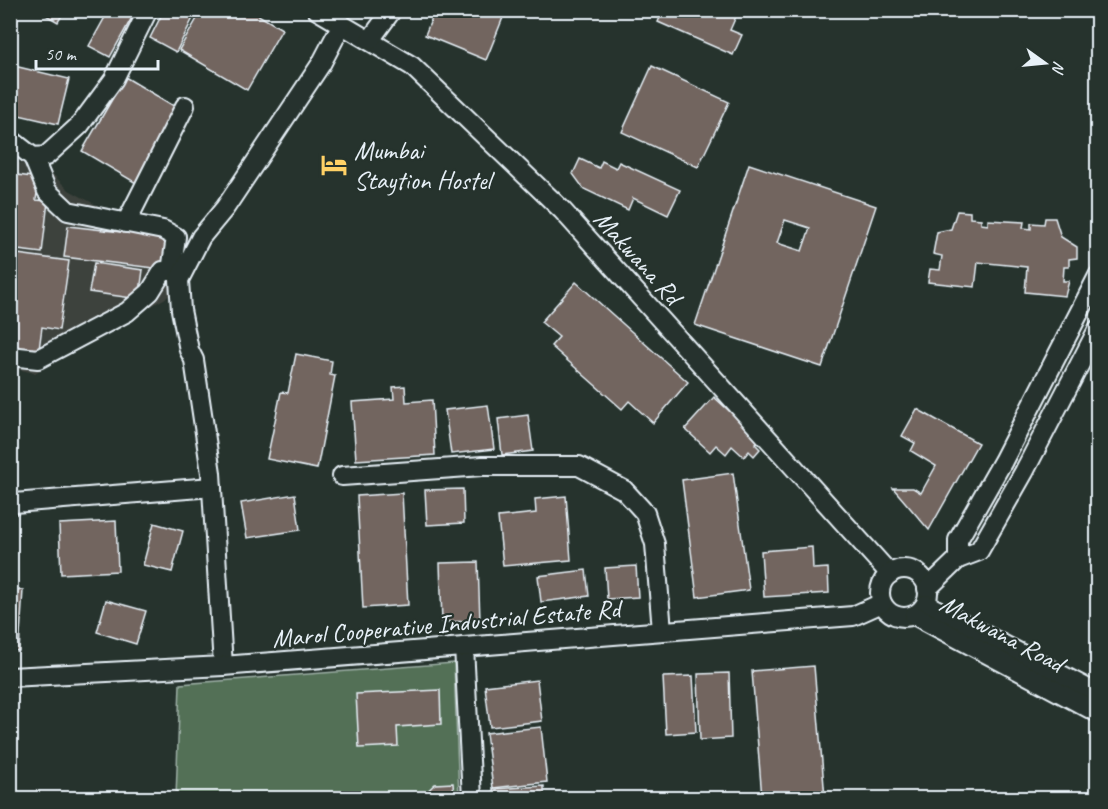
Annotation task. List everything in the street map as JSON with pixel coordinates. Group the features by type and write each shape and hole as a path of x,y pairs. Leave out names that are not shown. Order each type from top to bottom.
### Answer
{"street":[{"path":"33,157 46,156 80,125 114,79 148,10"},
{"name":"Makwana Rd","path":"317,10 412,66 562,210 890,574"},
{"path":"370,40 392,10"},
{"path":"223,666 212,487 194,360 189,350 181,310 180,280 201,237 225,208 321,64 342,24"},
{"path":"126,223 184,106"},
{"path":"10,139 33,157 47,191 68,211 163,230 176,237 171,271 163,271 150,292 127,312 38,360 10,356"},
{"path":"958,559 958,540 1014,440 1098,276"},
{"path":"922,602 920,575 912,570 903,569 890,574 881,585 882,603 896,616 922,602 958,559 979,551 1024,472 1098,328"},
{"path":"342,476 482,466 579,466 624,490 645,513 655,544 662,631"},
{"path":"10,506 212,487"},
{"name":"Makwana Road","path":"922,602 1061,684 1098,713"},
{"name":"Marol Cooperative Industrial Estate Rd","path":"10,677 223,666 853,616 882,603"},
{"path":"464,647 472,798"},
{"name":"Makwana Road","path":"1061,684 1098,694"}],"shaded area":[{"path":"10,161 46,168 69,190 109,212 182,229 169,296 35,373 11,368"}],"green space":[{"path":"454,663 459,798 176,798 180,684"}],"building":[{"path":"37,10 65,10 58,22"},
{"path":"109,10 136,10 110,57 89,46"},
{"path":"164,10 197,10 176,52 150,38"},
{"path":"202,10 250,10 282,29 247,90 179,50"},
{"path":"435,10 506,10 486,60 425,35"},
{"path":"663,10 738,12 730,30 742,35 733,55 658,22"},
{"path":"10,65 69,79 58,124 10,113"},
{"path":"652,66 729,102 698,167 622,132"},
{"path":"125,77 179,109 136,183 82,151"},
{"path":"580,159 599,168 602,161 616,168 619,162 680,190 668,215 633,198 628,210 584,189 573,174"},
{"path":"749,164 876,206 822,367 695,325","holes":["785,220 810,228 802,251 777,243"]},
{"path":"10,174 39,178 36,200 48,201 42,253 10,249"},
{"path":"957,211 970,212 970,218 981,219 981,224 988,225 988,220 1024,222 1023,228 1031,229 1031,223 1044,224 1045,218 1055,218 1061,237 1077,247 1077,258 1069,259 1069,267 1064,267 1063,281 1069,281 1065,296 1025,292 1027,267 978,262 975,287 928,282 930,269 940,270 942,256 933,254 937,232 951,229"},
{"path":"68,226 174,238 170,270 64,257"},
{"path":"10,253 69,261 59,330 42,327 38,357 10,353"},
{"path":"94,263 143,270 139,299 89,292"},
{"path":"576,282 688,382 653,423 629,401 622,409 551,346 559,337 541,322"},
{"path":"296,354 332,361 330,375 335,376 317,469 267,459 281,392 288,393"},
{"path":"405,386 406,402 432,400 435,455 356,460 352,402 394,399 393,387"},
{"path":"714,397 760,439 755,444 760,449 754,456 749,451 744,457 732,446 726,454 716,445 710,452 685,429"},
{"path":"488,405 494,449 451,454 445,410"},
{"path":"917,409 978,443 929,530 893,488 913,488 921,493 936,466 911,451 915,443 902,436"},
{"path":"528,415 533,451 502,455 498,419"},
{"path":"733,473 749,590 697,597 682,480"},
{"path":"463,489 464,523 427,525 425,490"},
{"path":"402,493 408,605 363,608 357,496"},
{"path":"295,494 300,530 247,538 241,503"},
{"path":"566,496 571,560 503,566 498,517 536,513 535,499"},
{"path":"116,521 118,571 61,574 59,524"},
{"path":"154,523 183,531 172,572 143,565"},
{"path":"812,547 813,569 828,568 829,593 764,597 761,551"},
{"path":"478,562 480,621 442,622 440,563"},
{"path":"636,566 638,597 607,599 605,568"},
{"path":"586,570 589,596 541,602 538,576"},
{"path":"10,589 23,590 19,651 10,650"},
{"path":"106,600 146,611 136,644 97,632"},
{"path":"814,666 825,798 762,798 752,671"},
{"path":"729,673 731,738 700,740 698,674"},
{"path":"693,676 696,732 666,734 663,677"},
{"path":"537,680 542,721 490,727 485,686"},
{"path":"440,690 441,724 397,727 398,746 359,748 356,694"},
{"path":"541,727 547,782 493,788 486,733"},
{"path":"453,783 454,798 420,798 435,784"},
{"path":"544,786 544,798 493,798 493,789"}],"place":[{"name":"Mumbai Staytion Hostel","path":"334,165"}]}
